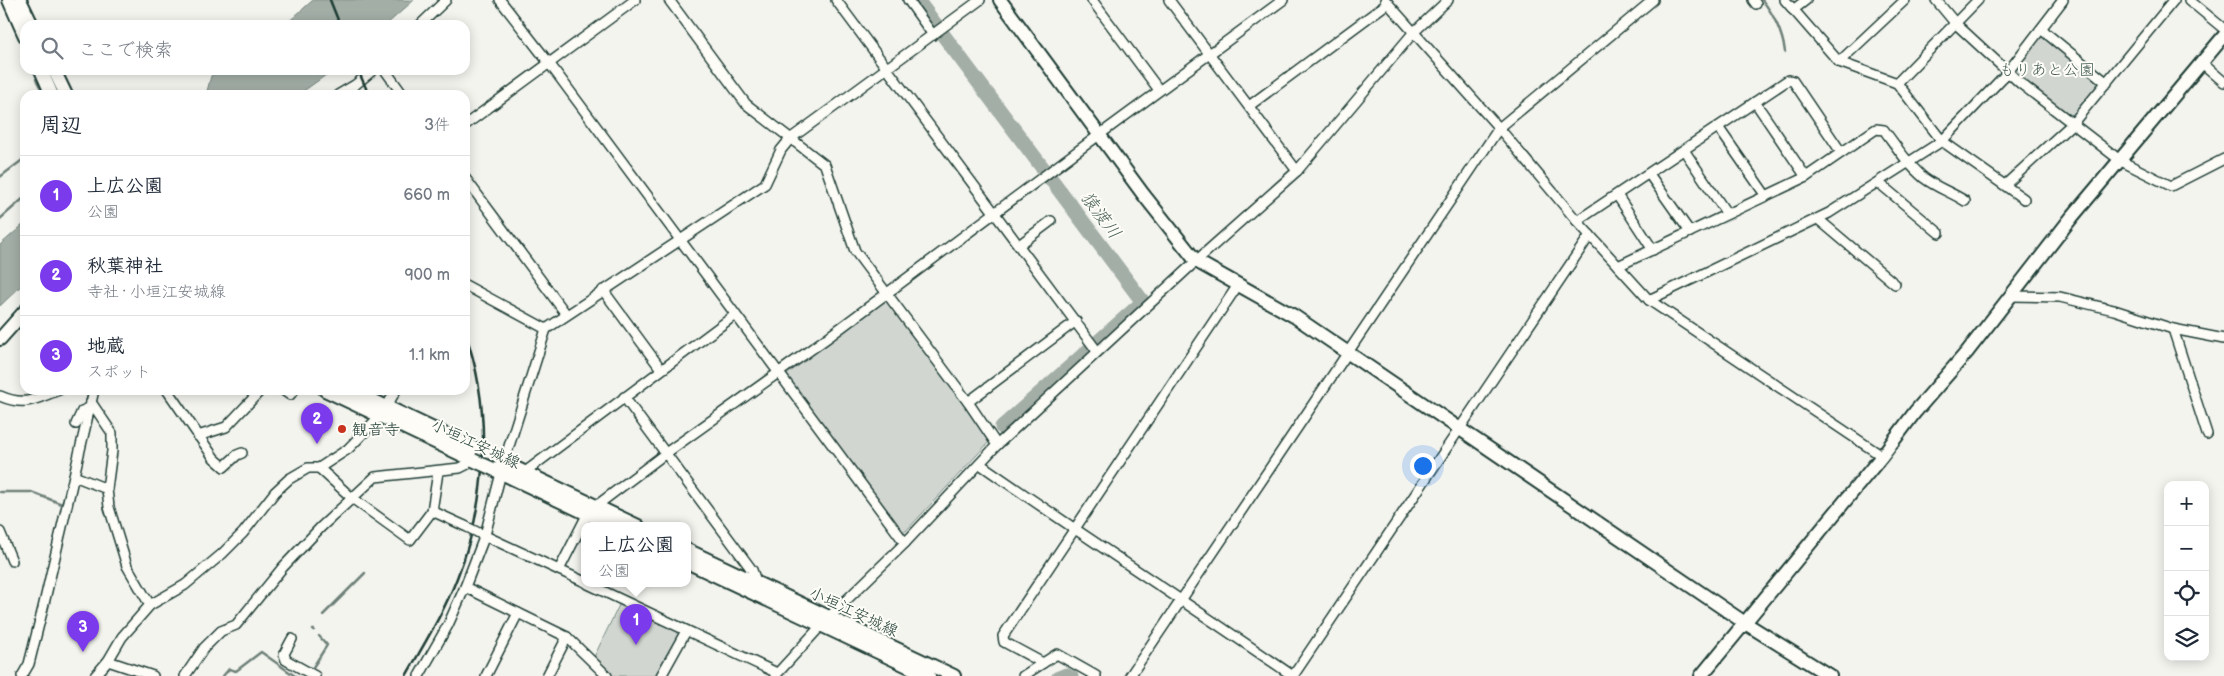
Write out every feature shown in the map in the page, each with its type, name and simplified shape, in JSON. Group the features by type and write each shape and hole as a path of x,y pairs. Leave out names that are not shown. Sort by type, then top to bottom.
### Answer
{"street":[{"path":"9,0 20,25"},
{"path":"20,0 30,20"},
{"path":"425,20 446,0"},
{"path":"500,0 549,63 905,543"},
{"path":"470,122 635,0"},
{"path":"669,0 746,104 825,165 855,251 968,402 997,445"},
{"path":"836,0 1095,348"},
{"path":"908,0 934,35"},
{"path":"419,676 448,625 465,587 500,468 546,328 765,184 780,150 790,139 980,0"},
{"path":"1000,0 1098,135 1196,261 1294,316 1745,623 1830,676"},
{"path":"1092,0 1159,90"},
{"path":"1169,0 1297,171"},
{"path":"585,522 592,510 666,453 779,374 1098,135 1283,0"},
{"path":"594,587 776,675 825,621 905,543 997,445 1095,348 1297,171 1413,33 1448,0"},
{"path":"1130,676 1499,128 1653,0"},
{"path":"1785,0 1839,62 1897,83 1942,141 2024,199"},
{"path":"1793,10 1806,0"},
{"path":"1839,62 1905,0"},
{"path":"1936,0 1956,24 2007,73 2121,161 2170,186 2224,159"},
{"path":"1897,83 1978,0"},
{"path":"1648,300 1818,219 1879,183 1942,141 2007,73 2062,0"},
{"path":"2005,185 2073,123 2174,0"},
{"path":"2189,0 2224,29"},
{"path":"1249,106 1387,2 1648,300 1882,456"},
{"path":"2041,29 2107,83"},
{"path":"1702,676 1882,456 1915,412 1967,352 2072,217 2121,161 2224,36"},
{"path":"2202,63 2224,82"},
{"path":"42,75 50,90"},
{"path":"56,75 64,90"},
{"path":"347,90 367,75"},
{"path":"389,75 399,90"},
{"path":"1578,221 1788,80 1793,81 1841,152"},
{"path":"1755,102 1806,177"},
{"path":"1718,128 1766,196"},
{"path":"1618,266 1806,177 1876,129 1884,130 1923,178 1941,189 1950,191 1965,201"},
{"path":"1684,150 1727,214"},
{"path":"1648,174 1690,232"},
{"path":"1879,183 1939,233"},
{"path":"470,185 566,314"},
{"path":"1618,194 1653,250"},
{"path":"1818,219 1895,284"},
{"path":"1019,245 1051,221"},
{"path":"980,464 1074,529 1181,598 1293,676 1590,235"},
{"path":"1043,663 1004,642 1003,636 1238,285"},
{"path":"470,288 546,328"},
{"path":"603,290 661,369"},
{"path":"2010,296 2060,297 2114,310 2172,329 2224,339"},
{"path":"525,472 735,315"},
{"path":"0,339 20,317"},
{"path":"968,402 1076,321"},
{"path":"2172,329 2207,434"},
{"path":"0,396 8,399 35,401 48,395"},
{"path":"22,676 29,664 93,395"},
{"path":"170,395 214,458 224,467 242,453"},
{"path":"198,436 226,426 257,395"},
{"name":"小垣江安城線","path":"339,395 384,411 500,468 592,510 626,522"},
{"name":"小垣江安城線","path":"359,395 384,411 472,459 500,468 525,472 592,510 608,522"},
{"path":"95,676 108,661 122,636 150,605 185,585 222,554 243,533 275,492 289,479 308,468 319,468 348,449 384,411 393,395"},
{"path":"624,398 752,570 758,584"},
{"path":"76,424 82,411 90,405"},
{"path":"90,405 112,433 112,451 107,489 109,507 127,566 150,605"},
{"path":"185,676 204,648 221,631 236,625 271,581 375,477 411,472 438,472 460,468 468,464 472,459"},
{"path":"319,468 352,498 410,540 432,511 438,472"},
{"path":"74,476 107,489"},
{"path":"432,511 581,580"},
{"path":"559,570 581,530"},
{"path":"0,532 12,561"},
{"name":"小垣江安城線","path":"691,552 758,584 929,676"},
{"name":"小垣江安城線","path":"691,564 954,676"},
{"path":"465,587 567,637 607,676"},
{"path":"486,676 518,613"},
{"path":"660,676 686,631"},
{"path":"547,676 567,637"},
{"path":"292,639 284,654 286,660 315,676"},
{"path":"1023,676 1056,654 1096,676"},
{"path":"108,661 153,676"}],"green space":[{"name":"もりあと公園","path":"2042,35 2101,83 2073,118 2013,72"},
{"path":"884,300 888,301 989,438 989,442 906,531 902,531 786,375"},
{"path":"620,603 678,630 679,634 656,676 613,676 594,657"}],"shaded area":[{"path":"313,0 414,0 392,20 291,20"},
{"path":"326,75 305,90 207,90 211,76"},
{"path":"20,227 20,287 0,306 0,245"}],"waterway":[{"name":"猿渡川","path":"917,0 1143,302 1002,427"},
{"path":"1762,0 1777,25 1785,52"},
{"path":"36,79 42,90"},
{"path":"0,177 20,162"},
{"path":"0,219 20,201"},
{"path":"0,492 31,492 62,504"},
{"path":"323,615 365,573"},
{"path":"310,672 327,645 319,636"},
{"path":"223,676 229,669 236,671 261,652 295,676"},
{"path":"1056,676 1066,672 1074,676"}],"railway":[{"path":"330,0 338,20"},
{"path":"360,75 367,90"},
{"path":"406,676 452,591 467,549 475,519 483,456 483,425 480,393 470,350"}],"place":[{"name":"観音寺","path":"342,429"},
{"name":"秋葉神社","path":"317,444"},
{"name":"上広公園","path":"636,645"},
{"name":"地蔵","path":"83,652"}]}
